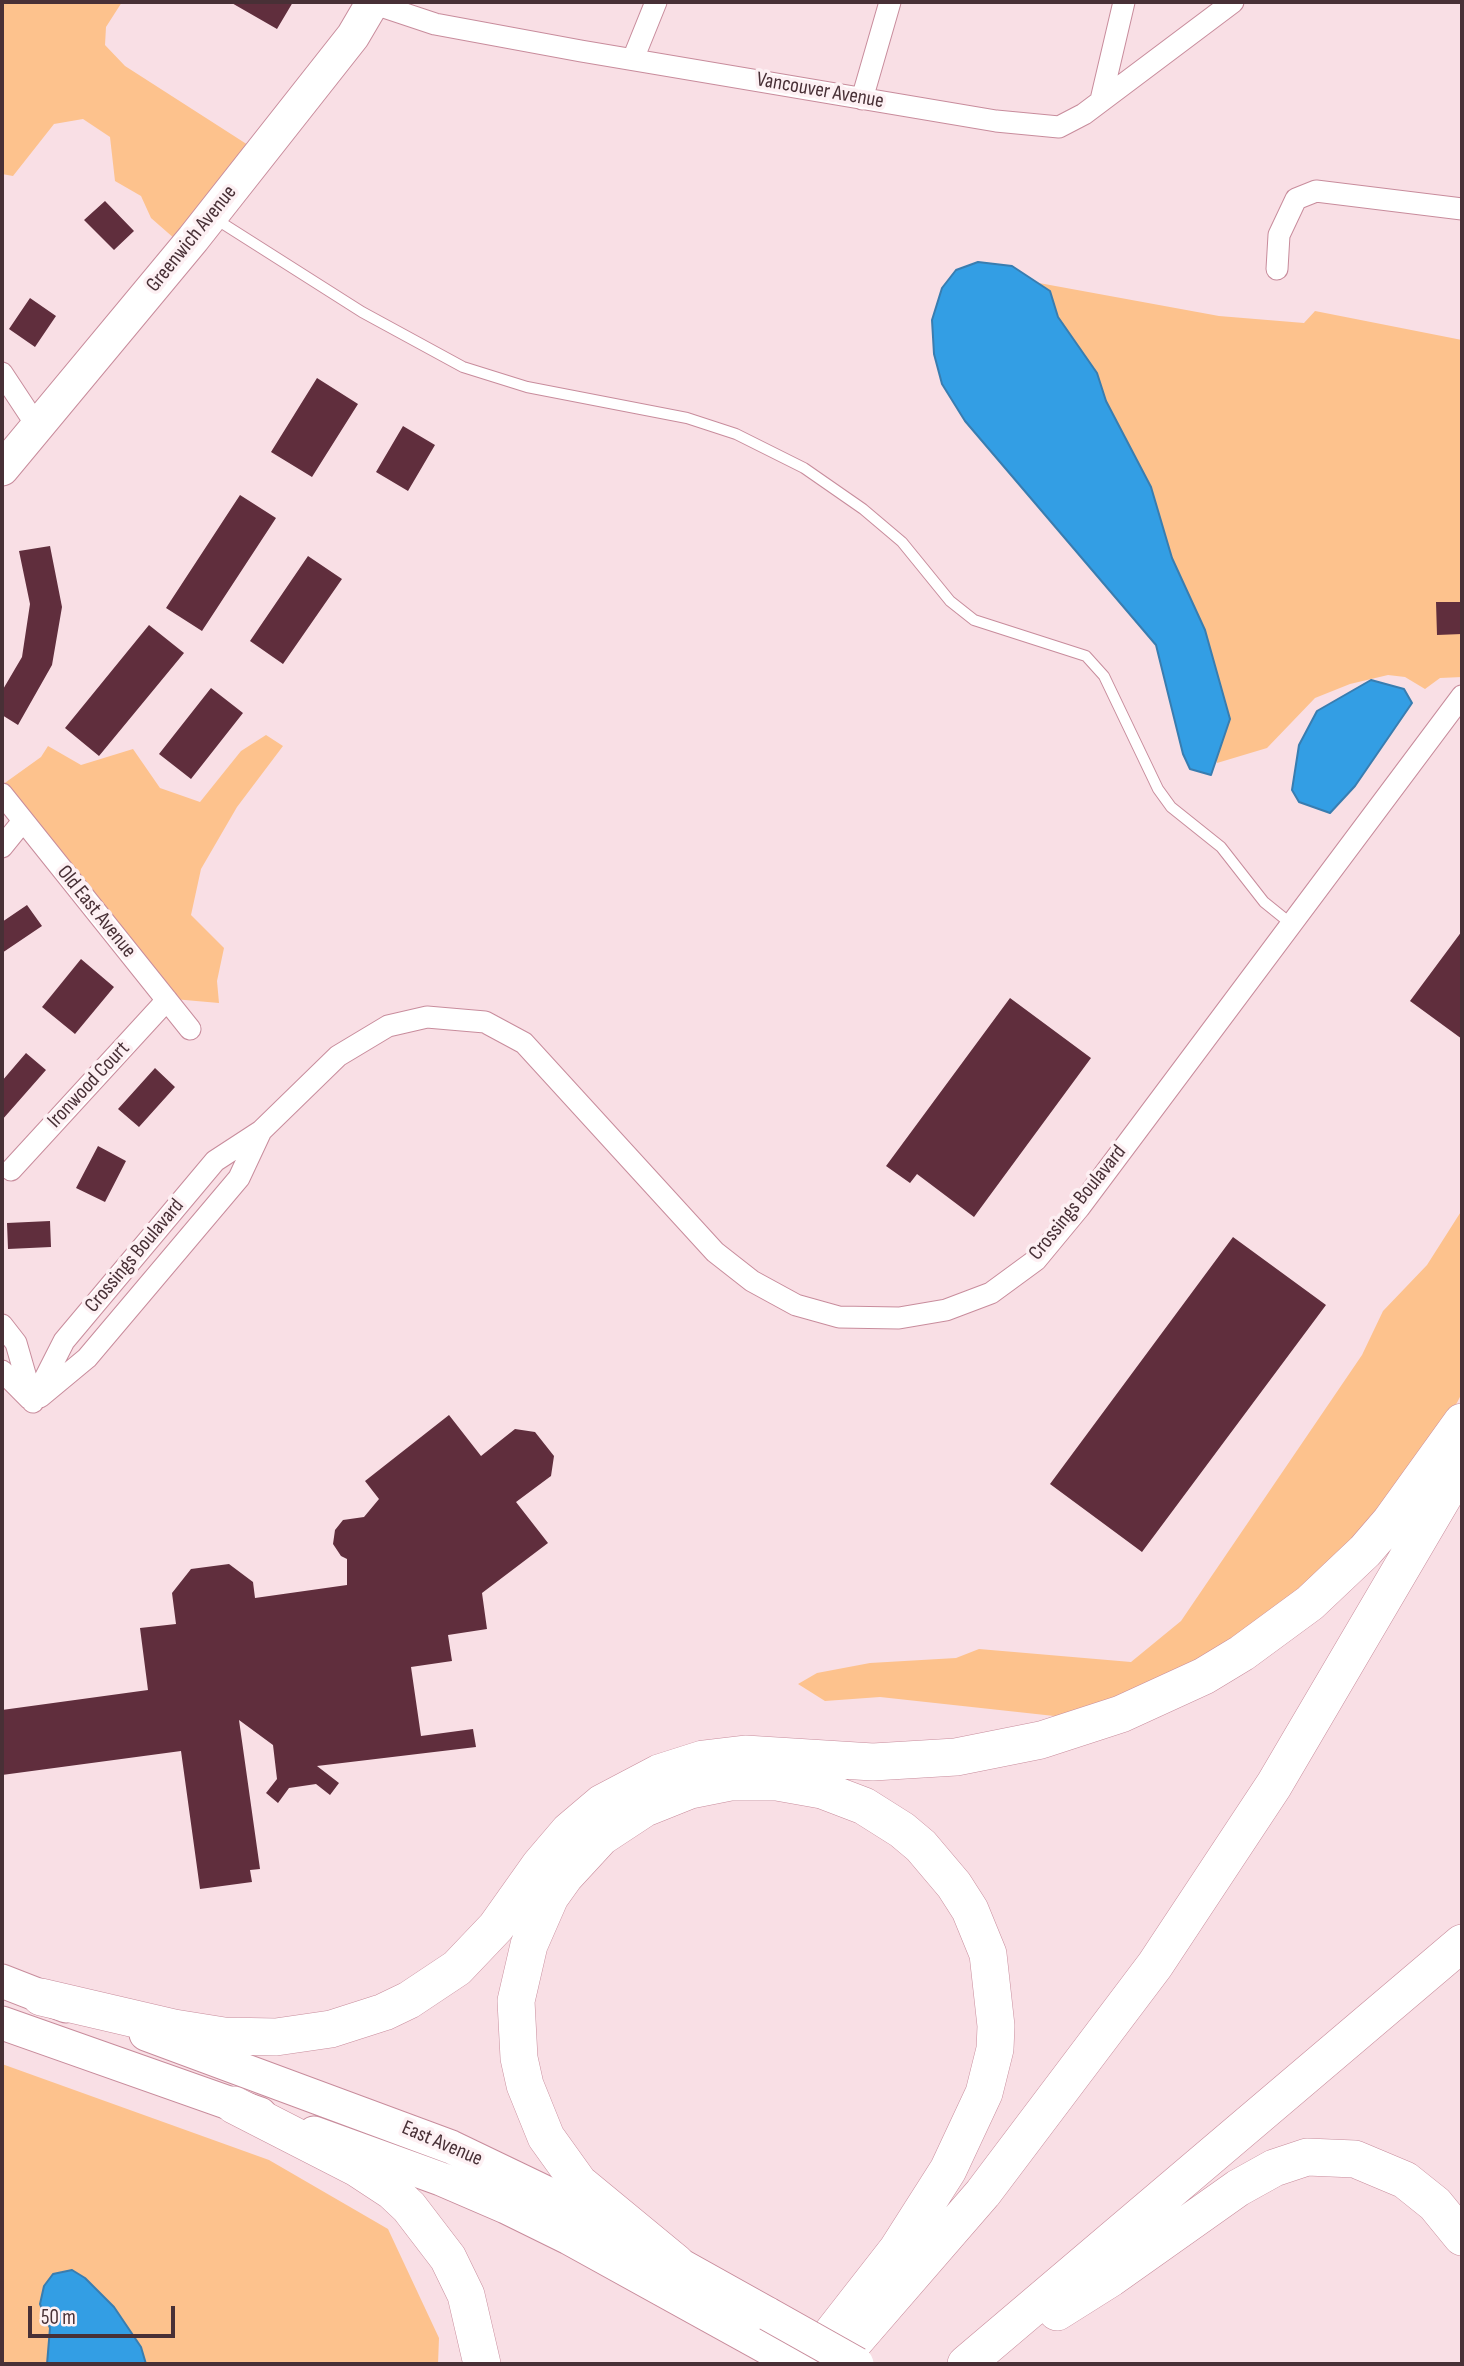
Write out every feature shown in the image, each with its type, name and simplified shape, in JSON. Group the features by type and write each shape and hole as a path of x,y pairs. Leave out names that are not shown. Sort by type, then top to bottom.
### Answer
{"highway":[{"path":"41,1997 174,2028 224,2036 276,2037 331,2029 392,2008 432,1986 457,1968 496,1927 540,1865 569,1831 602,1803 659,1773 703,1759 735,1755 765,1754 873,1762 956,1757 1041,1740 1122,1714 1214,1670 1278,1629 1310,1603 1365,1551 1390,1522 1462,1422"},
{"path":"834,2364 983,2193 1148,1974 1274,1785 1462,1465"},
{"path":"676,2263 579,2183 545,2137 528,2094 519,2058 516,2001 528,1945 550,1897 565,1876 601,1838 645,1808 690,1790 730,1782 777,1782 822,1790 864,1806 902,1830 921,1846 954,1885 970,1909 988,1954 996,2026 995,2049 984,2093 948,2170 902,2242 808,2364"},
{"path":"967,2364 1462,1943"},
{"path":"234,2105 357,2168 392,2191 408,2207 448,2258 466,2295 482,2364"},
{"path":"973,2364 1111,2278 1238,2188 1274,2168 1307,2157 1354,2159 1405,2179 1435,2204 1462,2237"}],"main road":[{"name":"Greenwich Avenue","path":"2,469 211,216 353,36 372,3"},
{"name":"East Avenue","path":"2,1982 385,2120 451,2147 578,2208 858,2364"},
{"name":"East Avenue","path":"2,2023 376,2154 506,2207 569,2238 785,2358"}],"street":[{"path":"633,59 656,2"},
{"path":"862,99 890,2"},
{"path":"1101,100 1124,2"},
{"name":"Vancouver Avenue","path":"372,3 435,24 862,99 996,121 1059,127 1084,114 1233,2"},
{"path":"1277,269 1279,235 1296,200 1316,191 1462,209"},
{"path":"2,373 37,426"},
{"name":"Crossings Boulavard","path":"33,1402 64,1341 215,1161 261,1130 338,1056 388,1026 427,1017 485,1022 524,1043 715,1252 751,1281 796,1305 839,1317 899,1318 946,1310 991,1293 1036,1259 1079,1208 1462,696"},
{"name":"Old East Avenue","path":"2,794 190,1029"},
{"path":"2,847 23,821"},
{"name":"Ironwood Court","path":"11,1170 167,1000"},
{"name":"Crossings Boulavard","path":"33,1402 88,1358 177,1252 239,1178 261,1130"},
{"path":"2,1325 16,1343 33,1402"},
{"path":"2,1371 33,1402"}],"lane":[{"path":"211,216 362,312 463,368 527,387 687,418 736,434 804,468 863,509 902,542 950,601 974,620 1086,656 1104,676 1158,789 1171,807 1221,847 1264,902 1290,923"}],"shaded area":[{"path":"2,2 122,2 106,27 105,45 125,66 259,152 183,246 151,218 141,196 115,181 110,137 83,119 54,124 13,176 2,174"},
{"path":"1039,283 1219,316 1304,323 1315,311 1462,340 1462,677 1440,678 1425,689 1405,677 1388,675 1350,684 1315,698 1267,748 1217,763 1172,558 1151,487 1105,401 1097,373 1058,317 1050,291"},
{"path":"266,735 283,746 237,807 201,869 191,915 224,948 217,981 219,1003 162,998 2,785 41,757 48,746 81,765 133,749 160,788 200,802 241,751"},
{"path":"1462,1210 1462,1393 1428,1459 1300,1604 1091,1720 880,1697 825,1701 798,1684 817,1673 870,1663 956,1658 979,1649 1131,1662 1181,1621 1362,1355 1383,1311 1427,1265"},
{"path":"2,2064 269,2160 388,2229 439,2338 438,2364 146,2364 141,2347 40,2304 50,2328 47,2364 2,2364"}],"water":[{"path":"978,262 1012,266 1050,291 1058,317 1097,373 1106,401 1151,487 1172,558 1205,630 1230,719 1211,775 1190,769 1183,754 1156,645 965,421 942,384 934,354 932,320 942,288 956,270"},
{"path":"1371,680 1404,689 1412,703 1355,786 1330,813 1299,802 1292,790 1299,745 1317,711"},
{"path":"72,2270 85,2278 114,2307 141,2347 146,2364 47,2364 50,2328 40,2304 44,2286 53,2274"}],"building":[{"path":"230,2 293,2 277,29"},
{"path":"105,201 134,231 114,250 84,220"},
{"path":"30,298 56,316 35,347 9,329"},
{"path":"317,378 358,404 312,477 271,452"},
{"path":"403,426 435,445 408,491 376,472"},
{"path":"240,495 276,518 202,631 166,608"},
{"path":"50,546 62,607 52,665 18,725 2,715 2,691 22,657 30,604 19,551"},
{"path":"308,556 342,579 283,664 250,641"},
{"path":"1436,602 1462,602 1462,634 1437,635"},
{"path":"149,625 184,653 99,756 65,728"},
{"path":"211,688 243,713 191,779 159,754"},
{"path":"27,905 42,926 2,953 2,922"},
{"path":"1462,931 1462,1039 1410,1001"},
{"path":"81,959 114,987 75,1034 42,1007"},
{"path":"1010,998 1091,1058 974,1217 917,1174 910,1183 886,1166"},
{"path":"26,1053 46,1070 2,1120 2,1081"},
{"path":"155,1068 175,1087 139,1127 118,1109"},
{"path":"98,1146 126,1161 105,1202 76,1188"},
{"path":"50,1221 51,1247 8,1249 7,1223"},
{"path":"1233,1237 1326,1305 1142,1552 1050,1484"},
{"path":"449,1415 481,1456 515,1429 535,1432 554,1456 551,1476 516,1502 548,1543 482,1593 487,1629 448,1635 452,1661 411,1667 421,1736 473,1729 476,1747 317,1766 339,1783 330,1795 316,1784 289,1788 278,1803 266,1793 277,1779 273,1745 239,1720 260,1869 250,1870 252,1882 200,1889 181,1751 2,1775 2,1710 148,1690 140,1628 176,1624 172,1593 191,1569 229,1564 253,1582 255,1598 347,1585 347,1559 341,1556 333,1544 335,1530 343,1520 364,1517 379,1499 365,1481"}]}
